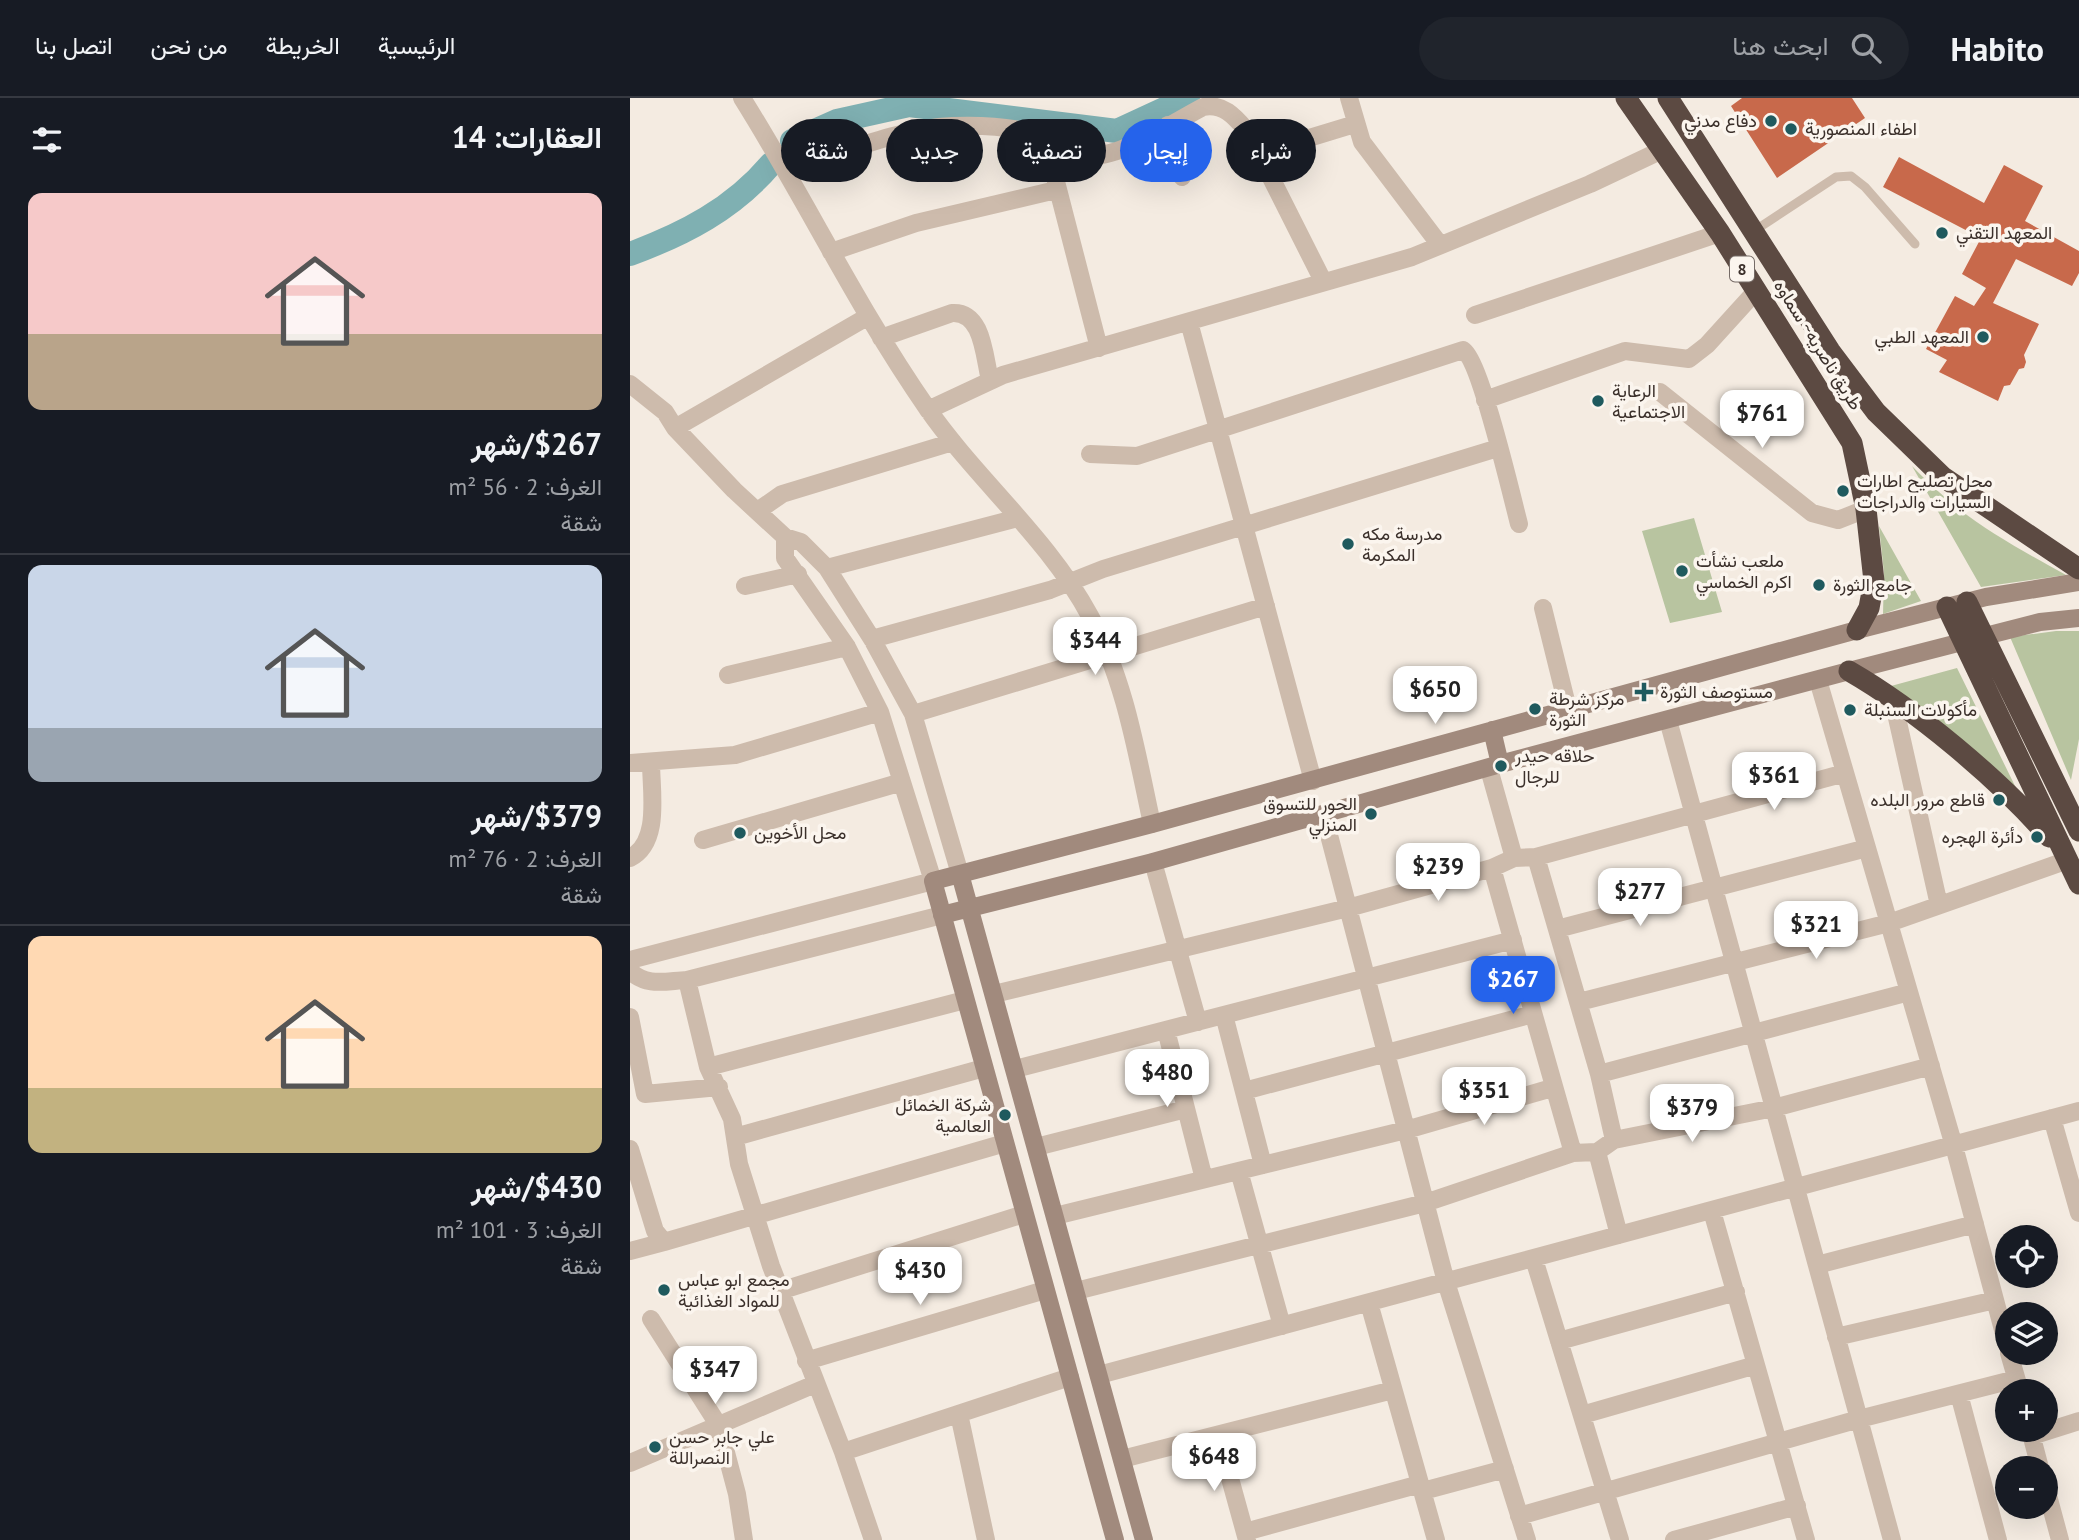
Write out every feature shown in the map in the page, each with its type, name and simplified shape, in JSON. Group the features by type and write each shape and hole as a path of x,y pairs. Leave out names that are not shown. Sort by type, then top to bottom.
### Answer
{"highway":[{"name":"طريق ناصريه~ سماوه","path":"1626,98 1720,233 1853,443 1867,509"},
{"name":"طريق ناصريه~ سماوه","path":"1668,98 1830,351 1876,412 1943,477 2079,569"},
{"path":"1675,169 1704,151"},
{"path":"1857,630 1869,608 1874,581 1867,509"},
{"path":"1957,604 1986,636 2079,831"},
{"path":"1957,604 1965,642 2079,884"},
{"path":"1849,671 1893,700 2003,788 2068,860"}],"street":[{"path":"742,98 781,160"},
{"path":"1349,98 1354,124 1362,142 1440,245"},
{"path":"1180,119 1203,107 1214,105 1237,119"},
{"path":"1316,136 1354,124"},
{"path":"872,144 915,131 948,126 997,127"},
{"path":"928,410 990,380 1412,257 1590,184 1662,150"},
{"path":"793,182 867,317 928,410 1070,584 1091,617 1132,730 1152,824"},
{"path":"1054,182 1098,348"},
{"path":"1274,182 1324,281"},
{"path":"831,252 916,223 1056,190"},
{"path":"1475,315 1720,233"},
{"path":"1485,400 1625,351 1689,359 1707,345 1756,291"},
{"path":"881,338 952,313 970,315 976,325 990,380"},
{"path":"676,428 867,317"},
{"path":"1189,322 1313,780"},
{"path":"1090,454 1137,456 1463,350 1470,356 1485,400 1519,524"},
{"path":"630,384 665,412 676,428 734,490 759,510 785,537 801,542 827,568 872,639 913,714 970,908 1144,1540"},
{"path":"1660,392 1812,513 1838,520 1867,509"},
{"path":"759,510 782,494 953,442"},
{"path":"872,639 1070,584 1104,569 1498,448"},
{"path":"827,568 1018,518"},
{"path":"785,537 786,558 846,647 880,712 933,881 1115,1540"},
{"path":"745,586 798,574"},
{"path":"630,960 1152,824 1857,630 1957,604 2079,582"},
{"path":"913,714 1266,606"},
{"path":"1543,608 1568,709"},
{"path":"630,971 640,980 650,983 687,980 1153,862 1494,766 1849,671 2049,620 2079,618"},
{"path":"728,675 846,647"},
{"path":"1818,680 1954,1146 1995,1300 1836,1337"},
{"path":"1893,700 1939,905"},
{"path":"630,763 735,755 880,712"},
{"path":"1668,720 1892,1540"},
{"path":"1492,730 1494,766 1514,858"},
{"path":"630,858 646,845 651,826 651,762"},
{"path":"994,994 1348,908 1492,868 1514,858 1536,858 1845,773"},
{"path":"703,840 902,782"},
{"path":"1324,816 1446,1282 1527,1540"},
{"path":"1557,929 1867,848"},
{"path":"1536,858 1600,1074 1614,1140"},
{"path":"1579,1002 1889,923 2068,860"},
{"path":"1153,862 1198,1022"},
{"path":"1492,868 1552,1088 1573,1153"},
{"path":"1014,1069 1513,940"},
{"path":"687,980 708,1067 719,1087 736,1137 739,1164 780,1291 843,1452 873,1540"},
{"path":"1600,1074 1909,992"},
{"path":"708,1067 965,1000"},
{"path":"1244,1091 1533,1014"},
{"path":"1224,1015 1263,1165"},
{"path":"630,1017 637,1097 719,1087"},
{"path":"1166,1030 1204,1179"},
{"path":"1076,1292 1425,1203 1573,1153 1597,1152 1614,1140 1774,1108 1931,1066"},
{"path":"736,1137 984,1068"},
{"path":"1055,1216 1406,1130 1552,1088"},
{"path":"1036,1147 1186,1109"},
{"path":"1099,1375 2079,1111"},
{"path":"2052,1118 2079,1213"},
{"path":"630,1251 756,1217 1005,1143"},
{"path":"630,1149 655,1231 664,1242"},
{"path":"1597,1152 1619,1235"},
{"path":"1239,1171 1282,1326"},
{"path":"1712,1211 1807,1540"},
{"path":"780,1291 1024,1214"},
{"path":"1817,1265 1975,1224"},
{"path":"1534,1259 1620,1540"},
{"path":"806,1361 1045,1290"},
{"path":"1559,1341 1735,1292"},
{"path":"1369,1303 1436,1540"},
{"path":"651,1320 719,1426 737,1494 744,1540"},
{"path":"1582,1415 1756,1365"},
{"path":"843,1452 1070,1377"},
{"path":"630,1463 816,1384"},
{"path":"1520,1516 1859,1419 1958,1394 1995,1388"},
{"path":"1122,1460 1393,1390"},
{"path":"1958,1394 1998,1540"},
{"path":"959,1414 986,1540"},
{"path":"2058,1426 2079,1421"},
{"path":"1217,1435 1246,1536 1421,1487 1505,1469"},
{"path":"1674,1540 1797,1506"},
{"path":"2054,1519 2060,1540"}],"lane":[{"path":"1753,232 1836,177 1851,176 1865,187 1915,244"}],"green space":[{"path":"1912,466 1967,515 2066,575 1981,587"},
{"name":"ملعب نشأت اكرم الخماسي","path":"1694,518 1722,612 1670,623 1642,531"},
{"path":"1879,526 1921,601 1883,614 1884,573"},
{"path":"2079,631 2079,739 2071,780 2010,637"},
{"path":"1957,668 2017,790 1891,686"}],"building":[{"path":"1742,98 1852,98 1865,118 1777,178 1731,106"},
{"path":"1899,157 1984,203 2004,165 2043,186 2025,221 2079,251 2079,273 2072,286 2016,259 1993,303 2039,324 2024,355 2024,368 2019,369 2010,385 2004,386 1998,401 1939,372 1947,360 1926,349 1955,296 1974,306 1986,288 1962,274 1981,238 1883,187"}],"waterway":[{"path":"846,119 909,105 1117,131 1188,98"},
{"path":"630,254 688,229 724,207 771,164"}],"place":[{"name":"دفاع مدني","path":"1771,121"},
{"name":"اطفاء المنصورية","path":"1791,129"},
{"name":"المعهد التقني","path":"1942,233"},
{"name":"المعهد الطبي","path":"1983,337"},
{"name":"الرعاية الاجتماعية","path":"1598,401"},
{"name":"محل تصليح اطارات السيارات والدراجات","path":"1843,491"},
{"name":"مدرسة مكه المكرمة","path":"1348,544"},
{"name":"ملعب نشأت اكرم الخماسي","path":"1682,571"},
{"name":"جامع الثورة","path":"1819,585"},
{"name":"مستوصف الثورة","path":"1644,692"},
{"name":"مركز شرطة الثورة","path":"1535,709"},
{"name":"مأكولات السنبلة","path":"1850,710"},
{"name":"حلاقه حيدر للرجال","path":"1501,766"},
{"name":"قاطع مرور البلده","path":"1999,800"},
{"name":"الحور للتسوق المنزلي","path":"1371,814"},
{"name":"محل الأخوين","path":"740,833"},
{"name":"دأئرة الهجره","path":"2037,837"},
{"name":"شركة الخمائل العالمية","path":"1005,1115"},
{"name":"مجمع ابو عباس للمواد الغذائية","path":"664,1290"},
{"name":"علي جابر حسن النصراللة","path":"655,1447"}]}
